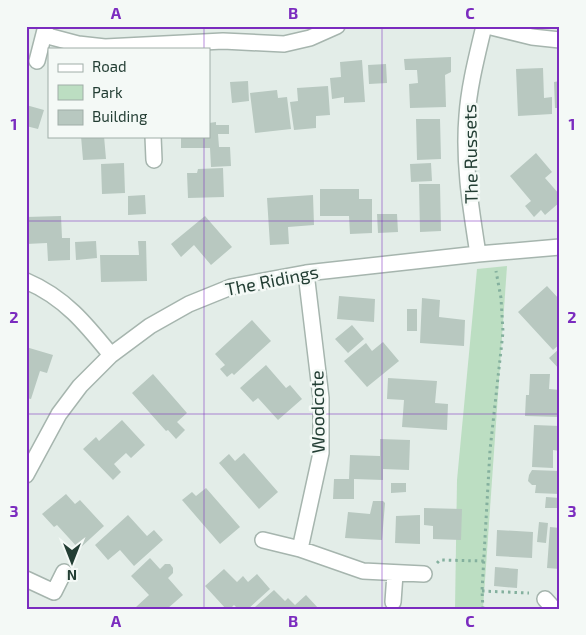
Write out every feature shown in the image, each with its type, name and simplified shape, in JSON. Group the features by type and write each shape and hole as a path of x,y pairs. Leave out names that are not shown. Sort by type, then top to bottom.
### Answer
{"street":[{"path":"37,61 45,30 78,44 150,47 223,41 284,44 310,38 337,26"},
{"name":"The Russets","path":"478,254 469,194 467,118 470,87 486,26 532,37 560,40"},
{"path":"153,138 154,160"},
{"name":"The Ridings","path":"26,475 59,414 80,386 111,355 150,326 189,304 231,287 306,273 560,247"},
{"name":"Woodcote","path":"300,550 321,453 321,398 306,273"},
{"path":"26,282 57,299 77,314 111,355"},
{"path":"262,540 300,550 363,571 424,574"},
{"path":"26,579 54,592 64,572"},
{"path":"393,602 395,574"}],"path":[{"path":"478,254 496,268 502,298 503,332 490,450 482,591 483,609"},
{"path":"424,574 440,560 485,561"},
{"path":"482,591 534,593 549,604"}],"green space":[{"path":"507,266 483,609 455,609 457,480 477,269"}],"building":[{"path":"451,57 451,72 445,75 446,107 410,108 409,84 418,83 417,70 405,70 404,59"},
{"path":"362,60 365,102 344,103 344,97 332,99 330,78 341,77 340,62"},
{"path":"386,64 387,83 369,84 368,65"},
{"path":"543,68 544,98 552,97 552,114 518,116 516,69"},
{"path":"248,81 249,101 232,103 230,82"},
{"path":"560,81 560,108 555,108 554,82"},
{"path":"328,86 330,115 316,116 316,128 294,130 290,102 298,101 297,88"},
{"path":"277,90 278,98 287,97 291,129 255,133 250,93"},
{"path":"26,105 44,110 38,129 26,126"},
{"path":"416,119 440,119 441,159 417,160"},
{"path":"216,122 216,125 229,125 229,134 218,134 219,147 230,147 231,166 211,167 210,148 181,148 181,138 210,138 210,123"},
{"path":"81,138 104,138 106,159 83,160"},
{"path":"536,153 552,172 545,178 560,195 560,202 545,215 541,210 534,217 525,206 531,201 510,176"},
{"path":"124,163 125,193 102,194 101,164"},
{"path":"431,163 432,181 411,182 410,164"},
{"path":"223,168 224,197 188,198 187,173 197,173 198,169"},
{"path":"419,184 440,184 441,231 420,232"},
{"path":"320,189 359,189 359,199 372,199 372,233 350,234 349,216 320,216"},
{"path":"145,195 146,214 128,215 128,196"},
{"path":"313,195 314,225 288,227 289,244 270,245 267,198"},
{"path":"377,214 397,214 398,232 378,233"},
{"path":"61,216 62,238 70,238 70,260 48,261 47,243 26,244 26,217"},
{"path":"205,216 232,247 211,265 194,245 181,257 171,244"},
{"path":"96,241 97,258 76,260 75,242"},
{"path":"138,241 146,241 147,281 101,282 100,255 139,255"},
{"path":"547,286 560,300 560,344 553,350 518,312"},
{"path":"339,296 375,299 374,322 337,319"},
{"path":"422,298 440,300 439,317 465,320 464,346 420,343"},
{"path":"407,309 417,309 417,331 407,331"},
{"path":"252,320 271,341 234,375 232,373 227,377 220,369 225,365 215,354"},
{"path":"352,325 364,339 348,353 335,339"},
{"path":"383,342 399,361 367,387 344,361 366,343 372,351"},
{"path":"26,347 53,355 47,373 40,371 31,399 26,398"},
{"path":"560,348 560,370 549,358"},
{"path":"266,365 286,388 290,385 302,399 278,420 258,398 253,402 240,388"},
{"path":"153,374 187,413 177,422 185,430 176,439 168,430 166,431 132,393"},
{"path":"530,374 550,374 549,389 560,390 560,417 525,416"},
{"path":"388,378 437,381 435,403 448,404 447,430 402,427 404,400 387,399"},
{"path":"122,420 145,445 131,458 126,453 114,464 121,472 113,480 83,449 96,437 99,441"},
{"path":"534,425 560,426 560,451 553,450 553,468 532,467"},
{"path":"380,439 410,440 409,470 383,469 383,480 354,479 354,499 333,499 334,479 349,479 350,455 380,456"},
{"path":"244,453 278,492 259,509 219,463 229,454 235,461"},
{"path":"532,470 560,471 560,494 535,493 536,485 532,485 528,481"},
{"path":"391,483 406,483 406,492 391,493"},
{"path":"206,488 240,527 220,544 182,500 192,492 196,496"},
{"path":"66,494 75,504 80,500 104,526 79,549 57,525 54,527 42,514"},
{"path":"546,497 560,498 560,508 545,508"},
{"path":"373,501 383,501 385,503 382,540 345,538 348,512 370,514"},
{"path":"424,508 462,509 461,540 433,539 433,526 424,525"},
{"path":"128,515 147,536 154,530 163,540 134,566 120,550 108,560 95,545"},
{"path":"420,515 420,544 395,543 396,516"},
{"path":"539,522 548,523 546,543 537,542"},
{"path":"550,527 560,528 560,569 547,568"},
{"path":"497,530 533,532 532,558 496,556"},
{"path":"150,558 160,569 165,564 170,564 173,568 173,573 168,578 183,595 167,609 137,609 136,607 149,595 131,576"},
{"path":"495,567 518,569 517,588 494,586"},
{"path":"224,569 237,582 243,576 248,582 257,574 270,589 248,609 238,609 234,605 230,609 226,609 205,586"},
{"path":"274,590 285,601 288,598 295,605 306,595 319,609 256,609 255,607"}]}
